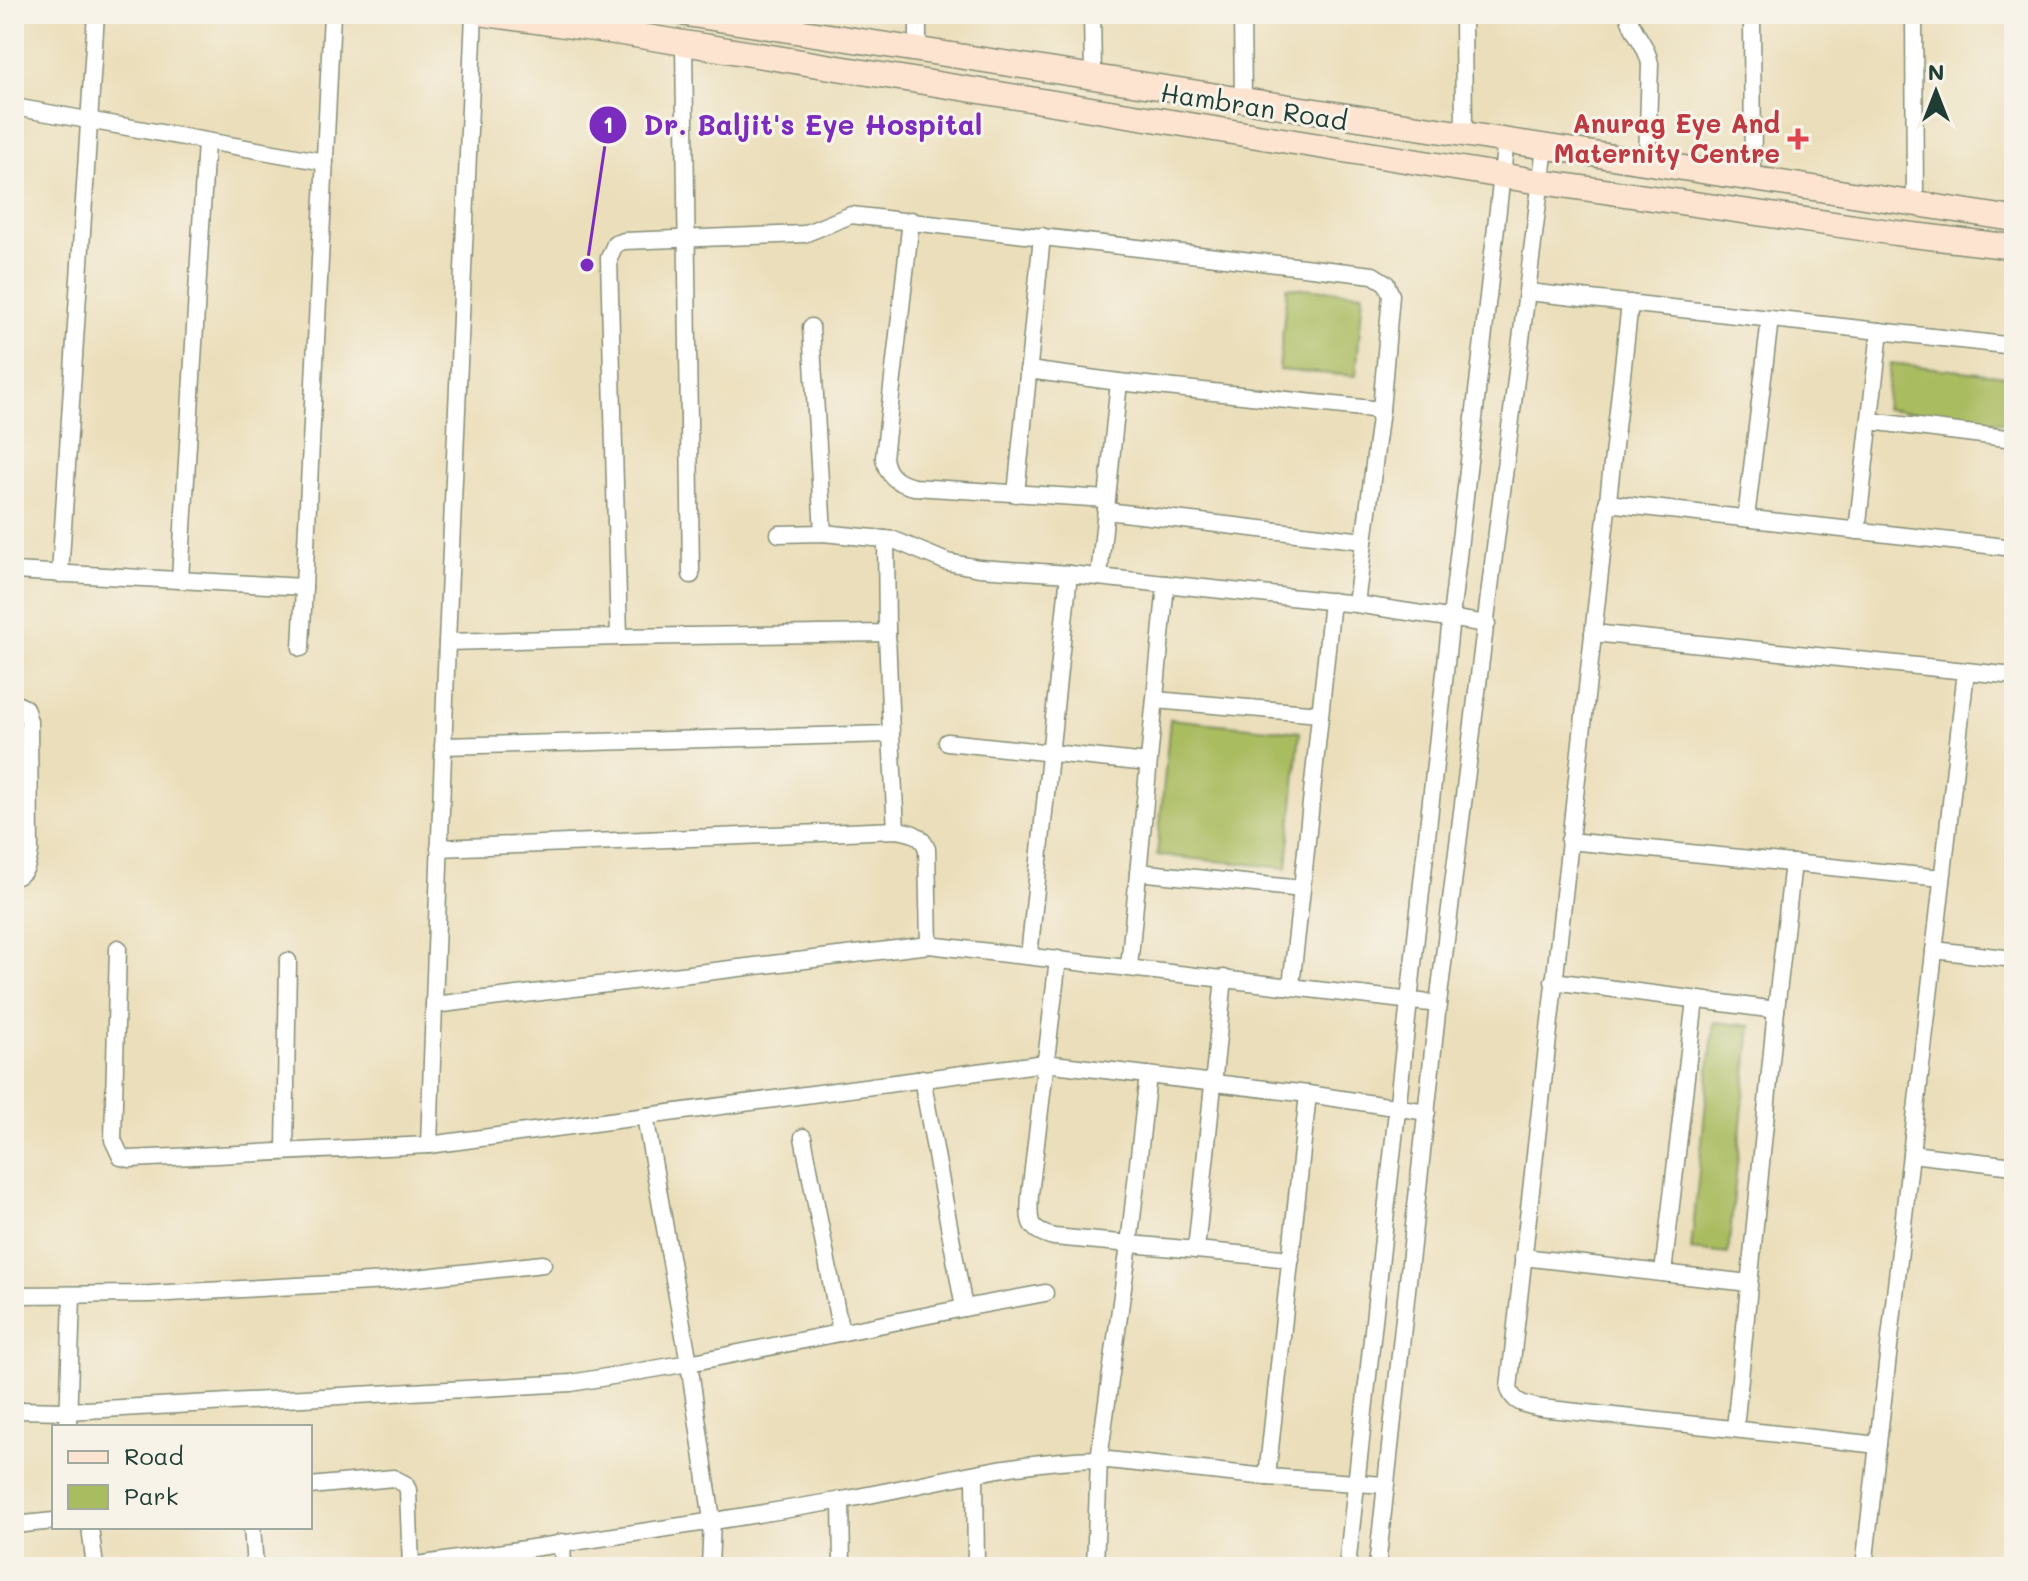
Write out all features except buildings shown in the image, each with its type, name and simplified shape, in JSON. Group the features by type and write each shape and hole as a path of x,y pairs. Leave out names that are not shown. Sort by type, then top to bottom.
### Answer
{"main road":[{"name":"Hambran Road","path":"486,14 623,23 684,44 1541,182 2014,247"},
{"name":"Hambran Road","path":"686,14 2014,219"}],"street":[{"path":"60,574 96,14"},
{"path":"301,648 332,14"},
{"path":"429,1145 474,14"},
{"path":"918,14 918,50"},
{"path":"1092,14 1093,75"},
{"path":"1242,14 1243,99"},
{"path":"1463,14 1464,134"},
{"path":"1628,14 1631,27 1648,52 1650,64 1647,162"},
{"path":"1752,14 1753,179"},
{"path":"1914,14 1915,204"},
{"path":"684,44 691,575"},
{"path":"14,107 325,162"},
{"path":"1347,1567 1506,140"},
{"path":"180,579 206,142"},
{"path":"1377,1567 1438,1004 1545,147"},
{"path":"619,637 611,250 615,244 624,241 804,234 851,215 1379,277 1386,283 1391,295 1381,410 1356,604"},
{"path":"911,220 884,458 893,479 914,487 1016,494 1364,541"},
{"path":"1016,494 1042,236"},
{"path":"1528,292 2014,346"},
{"path":"1630,303 1509,1370 1511,1396 1526,1405 1541,1408 1878,1445"},
{"path":"1746,518 1770,319"},
{"path":"811,327 823,533"},
{"path":"1857,531 1880,331"},
{"path":"1028,370 1381,410"},
{"path":"1099,577 1119,382"},
{"path":"1870,421 2014,439"},
{"path":"1607,503 2014,548"},
{"path":"779,534 823,533 886,539 959,565 1332,601 1487,624"},
{"path":"886,539 896,830"},
{"path":"14,571 304,587"},
{"path":"1029,956 1069,574"},
{"path":"1129,967 1166,584"},
{"path":"1291,986 1332,601"},
{"path":"447,642 887,633"},
{"path":"1593,633 2014,676"},
{"path":"1864,1567 1966,671"},
{"path":"1155,700 1320,714"},
{"path":"14,703 25,708 29,721 30,851 27,867 14,877"},
{"path":"443,746 891,734"},
{"path":"947,742 1148,763"},
{"path":"439,848 896,830 917,836 927,849 929,945"},
{"path":"1569,841 1942,878"},
{"path":"1735,1429 1793,863"},
{"path":"1138,872 1302,889"},
{"path":"434,1005 929,945 1438,1004"},
{"path":"118,948 113,1140 118,1154 130,1159 429,1145 1045,1063 1308,1094 1427,1112"},
{"path":"1934,950 2014,959"},
{"path":"1058,959 1030,1194 1032,1227 1038,1233 1054,1237 1291,1259"},
{"path":"285,1151 288,961"},
{"path":"1196,1250 1224,978"},
{"path":"1553,981 1776,1010"},
{"path":"1663,1273 1695,1000"},
{"path":"1095,1567 1099,1459 1129,1245 1148,1075"},
{"path":"922,1078 964,1308"},
{"path":"1267,1477 1308,1094"},
{"path":"645,1116 689,1363 712,1520 710,1567"},
{"path":"803,1137 841,1333"},
{"path":"1911,1154 2014,1166"},
{"path":"1523,1257 1749,1283"},
{"path":"14,1295 150,1294 389,1281 543,1264"},
{"path":"14,1410 68,1419 571,1383 1045,1293"},
{"path":"68,1419 72,1295"},
{"path":"312,1486 379,1478 393,1478 405,1484 408,1490 411,1567 841,1500 1077,1459 1385,1485"},
{"path":"975,1475 976,1567"},
{"path":"841,1500 842,1567"},
{"path":"14,1525 52,1521"},
{"path":"90,1529 95,1567"},
{"path":"252,1529 255,1567"},
{"path":"562,1542 563,1567"}],"green space":[{"path":"1287,287 1363,293 1356,376 1279,370"},
{"path":"1890,363 2014,377 2014,424 1885,409"},
{"path":"1170,719 1300,732 1287,868 1157,855"},
{"path":"1714,1022 1751,1026 1728,1254 1691,1250"}],"place":[{"name":"Anurag Eye And Maternity Centre","path":"1798,139"},
{"name":"Dr. Baljit's Eye Hospital","path":"587,265"}]}
